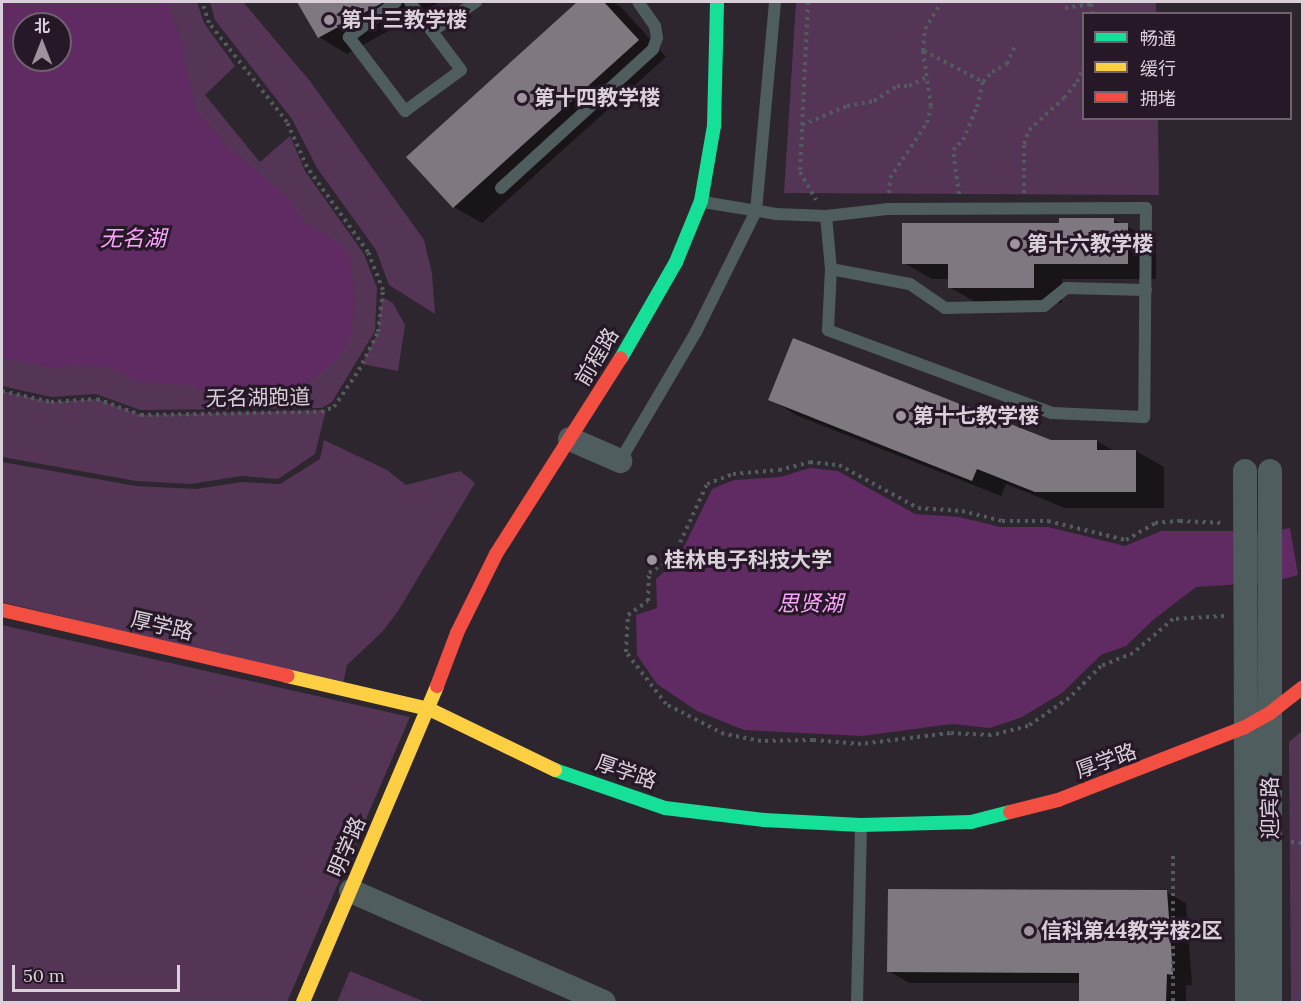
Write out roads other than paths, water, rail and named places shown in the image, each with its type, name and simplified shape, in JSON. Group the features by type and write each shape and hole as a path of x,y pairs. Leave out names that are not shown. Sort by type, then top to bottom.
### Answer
{"street":[{"name":"前程路","path":"429,709 457,633 496,554 648,312 676,262 701,201 714,126 717,2"},
{"path":"570,439 620,462"},
{"name":"迎宾路","path":"1245,471 1247,1002"},
{"name":"迎宾路","path":"1270,471 1272,614 1270,1002"},
{"name":"厚学路","path":"2,610 429,709 546,767 665,808 764,820 861,825 971,822 1058,800 1153,765 1245,727"},
{"path":"1245,727 1270,713 1302,688"},
{"name":"明学路","path":"303,1002 429,709"},
{"path":"351,891 604,1002"}],"lane":[{"path":"396,2 349,37 405,111 461,70 410,2"},
{"path":"432,31 476,2"},
{"path":"501,188 653,49 657,38 656,26 638,2"},
{"path":"620,462 696,332 756,211 775,2"},
{"path":"701,201 756,211 826,216 888,209 1146,208 1144,417 1052,413 828,330 831,269 826,216"},
{"path":"831,269 910,284 945,308 1044,306 1066,288 1146,290"},
{"path":"857,1002 861,825"}],"water":[{"name":"无名湖","path":"2,2 167,2 184,49 184,60 197,113 226,146 289,198 303,222 338,242 349,254 355,303 350,339 338,359 306,384 288,388 206,391 191,385 137,382 111,368 75,365 58,368 2,358"},
{"name":"思贤湖","path":"810,468 838,471 915,514 959,517 1000,527 1048,527 1125,546 1161,531 1273,531 1290,528 1298,575 1272,582 1196,587 1153,620 1126,646 1101,655 1062,693 1022,717 990,728 952,724 862,736 744,730 697,711 657,684 637,655 636,615 657,608 656,579 678,559 712,489 734,480 780,477"}],"place":[{"name":"第十三教学楼","path":"329,20"},
{"name":"第十四教学楼","path":"522,98"},
{"name":"第十六教学楼","path":"1015,244"},
{"name":"第十七教学楼","path":"901,416"},
{"name":"桂林电子科技大学","path":"652,560"},
{"name":"信科第44教学楼2区","path":"1029,931"}]}
